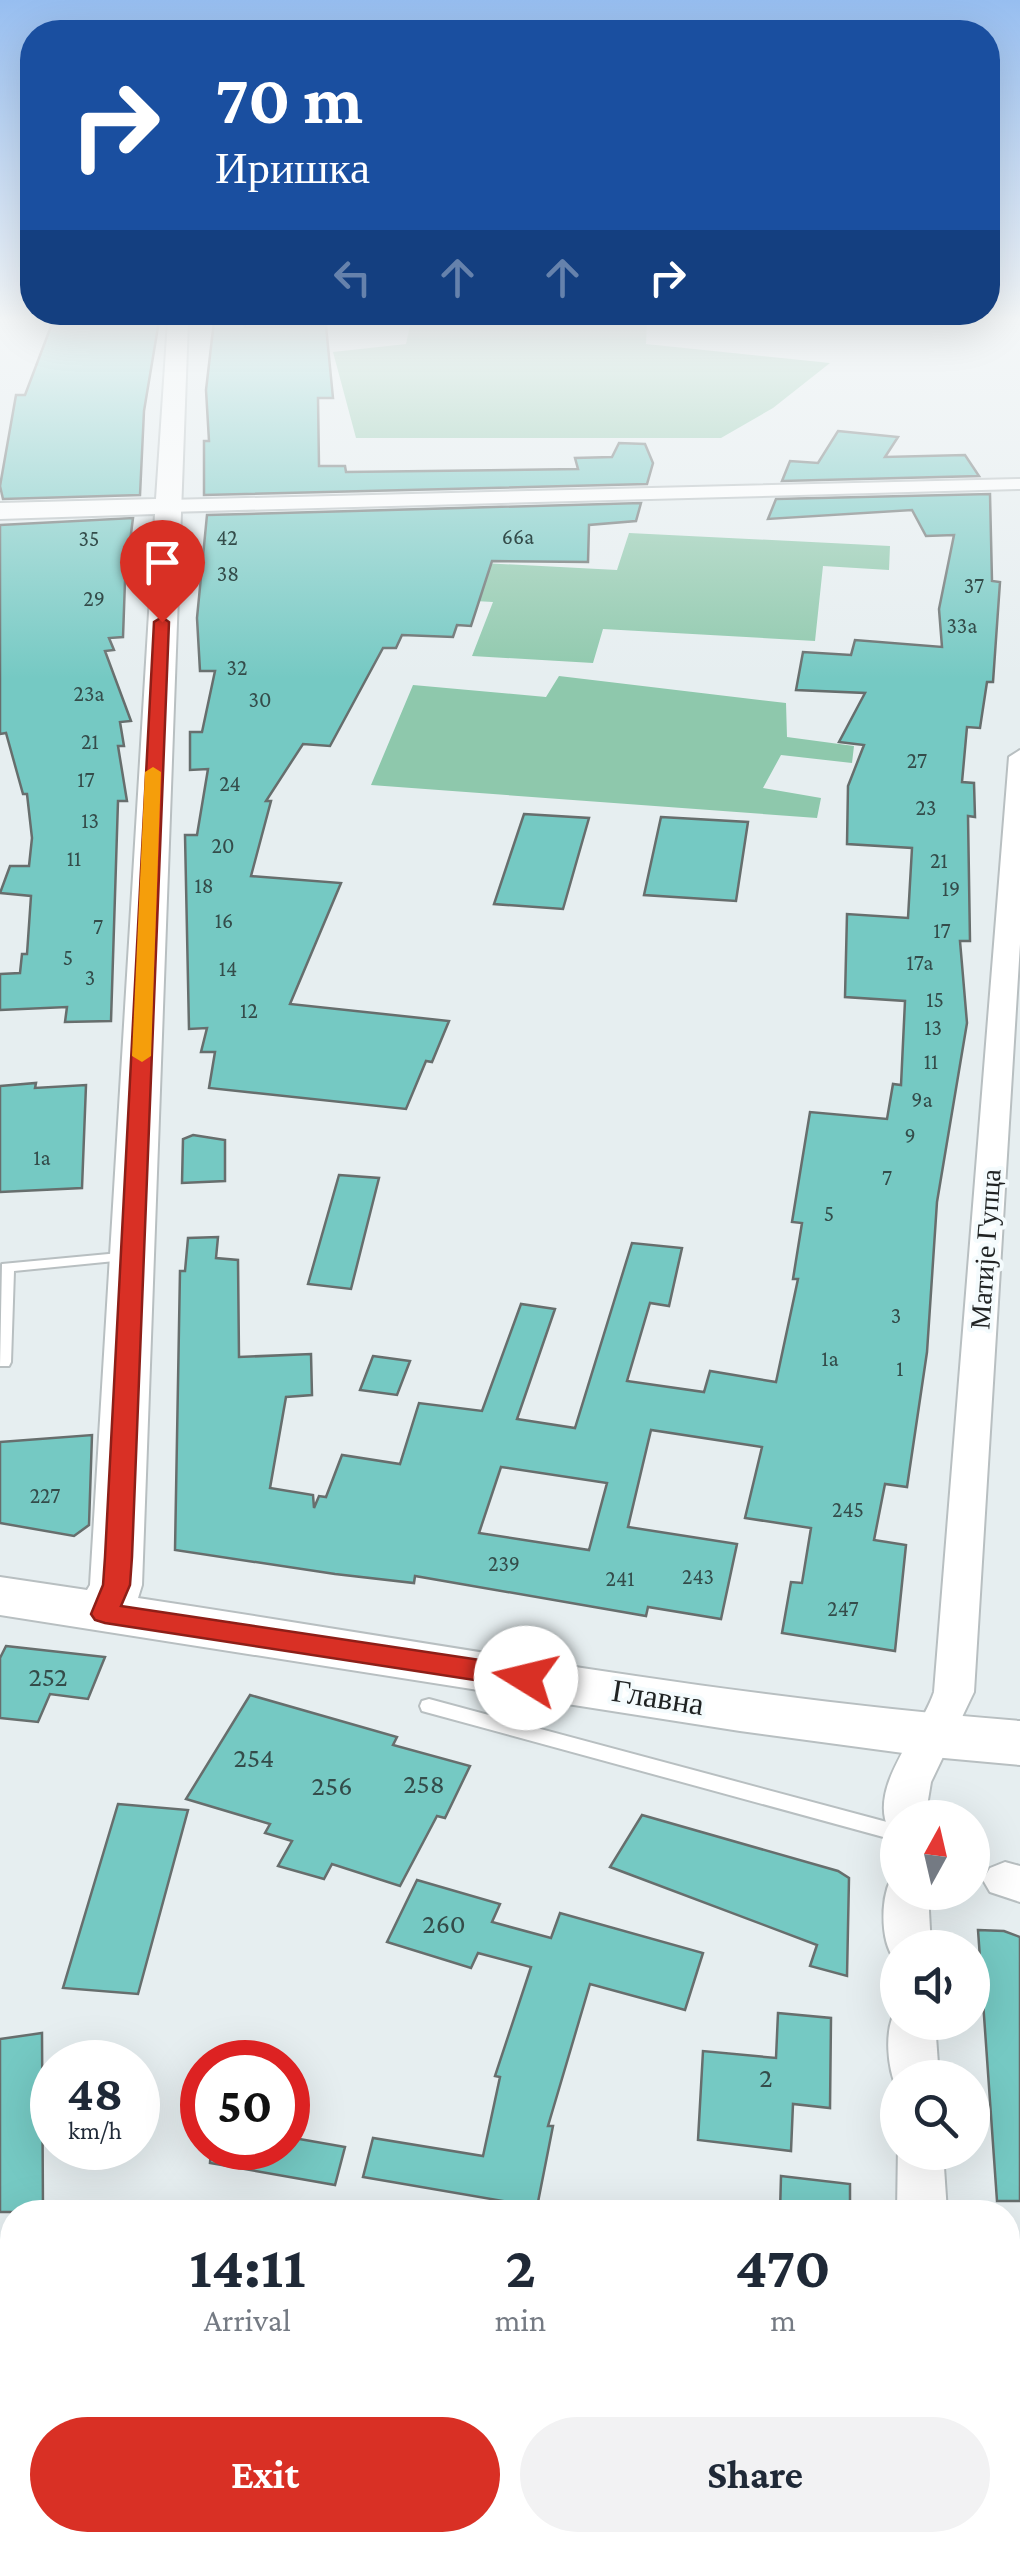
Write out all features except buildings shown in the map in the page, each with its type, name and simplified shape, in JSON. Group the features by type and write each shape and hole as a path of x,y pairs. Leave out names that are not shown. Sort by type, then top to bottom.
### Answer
{"street":[{"path":"105,1614 116,1585 172,440"},
{"path":"0,511 1020,484"},
{"name":"Матије Гупца","path":"906,1800 908,1782 948,1711 955,1682 1020,757"},
{"name":"Главна","path":"0,1596 934,1736 1020,1743"},
{"path":"920,2170 921,2200"}],"lane":[{"path":"3,1362 8,1267 134,1256"},
{"path":"429,1706 880,1829"}],"green space":[{"path":"629,533 890,546 889,570 823,566 815,641 603,629 593,663 472,656 493,602 368,595 388,558 617,570"},
{"path":"559,676 786,703 787,737 854,746 852,763 781,755 763,788 821,798 817,818 371,785 413,685 546,697"}],"slow traffic":[{"path":"142,1056 153,772"}],"route":[{"path":"162,622 118,1557 116,1585 105,1614 526,1678"}]}
